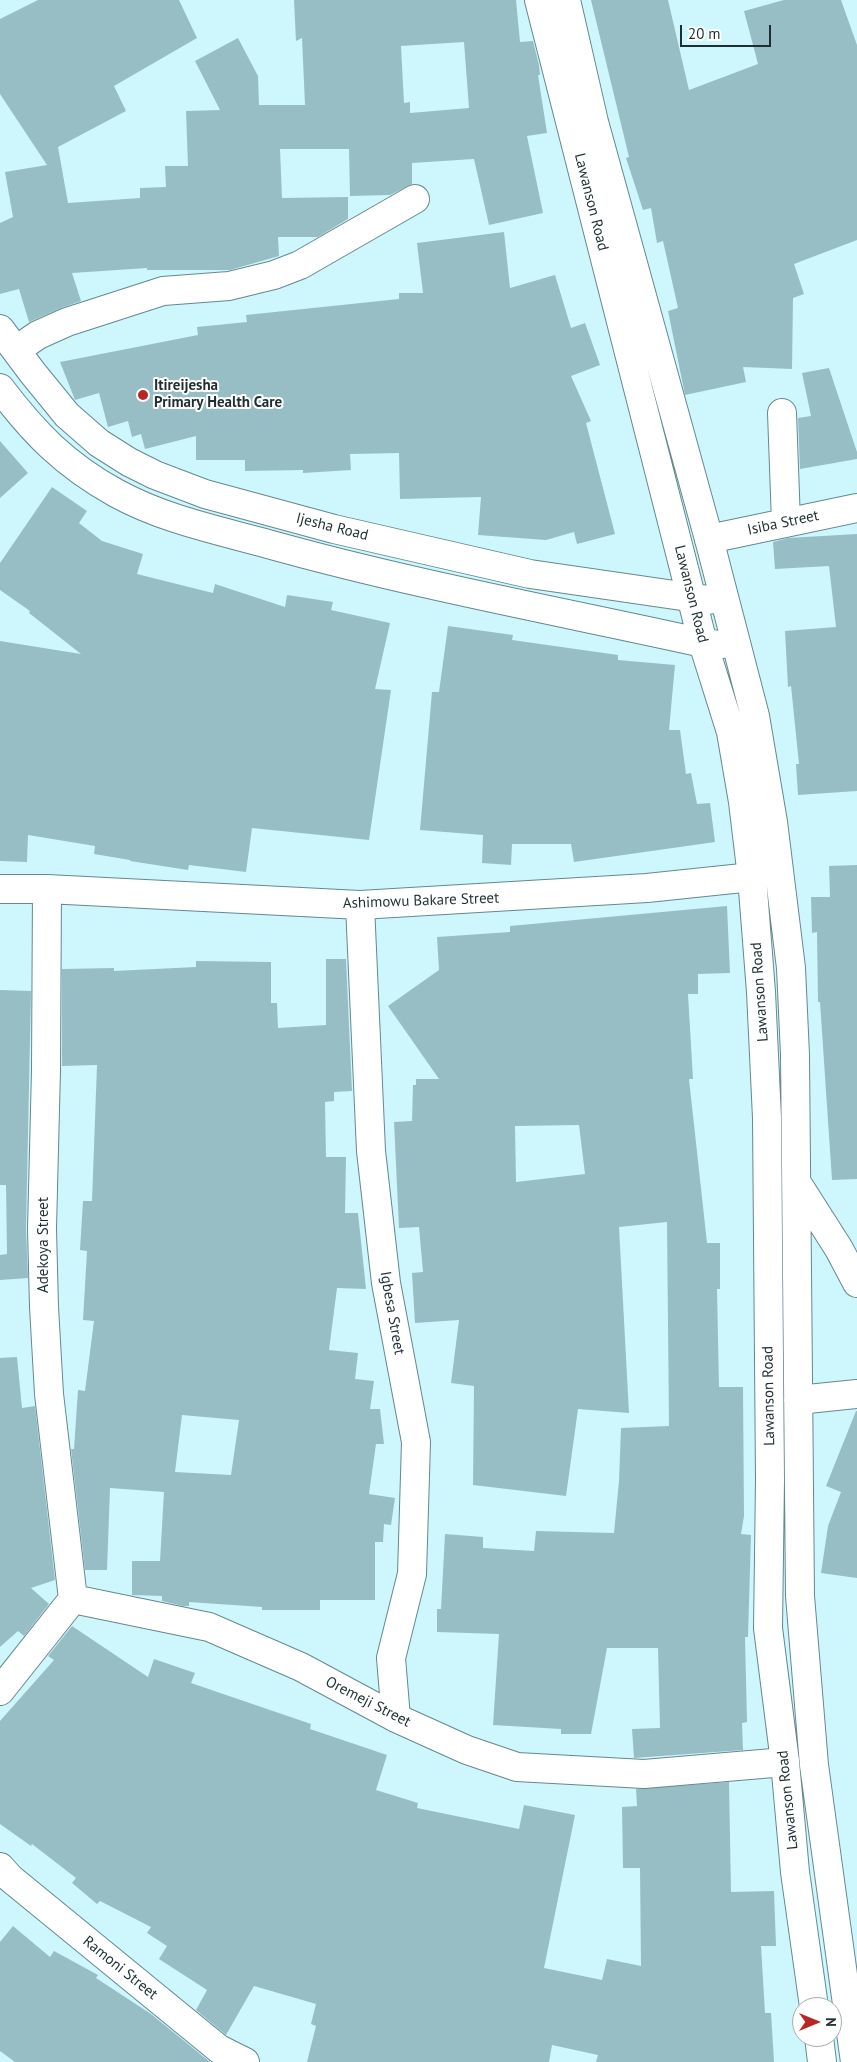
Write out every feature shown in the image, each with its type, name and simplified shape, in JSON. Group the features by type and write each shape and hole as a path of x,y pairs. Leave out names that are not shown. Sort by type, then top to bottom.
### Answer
{"street":[{"name":"Lawanson Road","path":"539,0 703,643 731,732 743,802 752,877 761,992 767,1118 770,1480 768,1628 785,1762 795,1872 813,1997"},
{"name":"Lawanson Road","path":"566,0 594,122 756,716 773,822 791,968 795,1055 800,1596 814,1765 856,2062"},
{"path":"16,350 38,335 66,322 163,291 229,286 283,272 300,265 415,199"},
{"name":"Ijesha Road","path":"0,328 67,415 99,443 128,462 155,475 205,494 334,529 530,574 725,601"},
{"path":"0,388 40,438 56,453 116,493 168,516 326,560 703,643 737,646"},
{"path":"782,413 786,522"},
{"name":"Isiba Street","path":"709,539 857,508"},
{"path":"326,560 334,529"},
{"name":"Ashimowu Bakare Street","path":"0,888 360,905 647,888 752,877"},
{"name":"Adekoya Street","path":"47,889 46,1070 42,1229 44,1307 49,1394 73,1599"},
{"name":"Igbesa Street","path":"360,905 371,1151 386,1283 416,1442 412,1574 391,1658 396,1718"},
{"path":"797,1183 839,1249 857,1283"},
{"path":"798,1400 857,1394"},
{"path":"0,1691 73,1599"},
{"name":"Oremeji Street","path":"73,1599 209,1627 301,1668 396,1718 467,1750 517,1767 644,1774 785,1762"},
{"name":"Ramoni Street","path":"0,1867 209,2055 245,2062"},
{"path":"820,2047 822,2062"}],"building":[{"path":"38,0 179,0 197,38 114,86 126,111 58,147 68,203 140,198 140,188 166,187 165,166 188,166 186,111 220,110 195,61 238,38 258,76 259,105 305,105 302,38 296,41 294,0 516,0 520,42 533,41 539,65 540,75 538,75 547,133 527,136 543,213 489,225 474,159 412,163 412,184 390,195 350,196 349,149 280,149 282,198 348,197 348,219 318,237 278,237 279,256 230,270 147,270 147,268 72,273 81,301 29,322 19,289 0,294 0,223 13,217 5,172 47,165 0,94 0,19","holes":["464,42 469,108 410,113 410,102 404,103 401,46"]},
{"path":"591,0 668,0 689,90 758,64 744,11 784,0 841,0 857,45 857,240 794,264 804,294 793,298 792,369 743,367 746,382 685,395 668,311 678,308 663,241 657,243 651,208 643,210 626,158 629,157"},
{"path":"504,232 510,288 555,275 571,328 585,323 600,365 571,376 591,421 586,423 615,534 577,544 574,532 546,540 478,535 481,497 400,499 399,453 350,454 351,470 303,473 303,470 245,471 245,460 196,460 196,436 145,449 141,434 132,437 128,421 108,427 99,393 75,400 60,362 198,335 197,327 247,322 246,315 399,299 399,293 423,293 417,243"},
{"path":"829,368 857,452 857,459 800,469 798,418 811,416 802,373"},
{"path":"0,441 28,473 0,498"},
{"path":"52,487 87,511 79,523 102,541 143,554 137,574 213,593 215,584 285,607 287,595 333,602 331,610 390,623 375,689 391,690 369,840 252,828 246,872 189,865 188,870 130,861 94,854 95,846 28,835 27,862 0,861 0,641 81,654 29,613 30,611 0,590 0,563"},
{"path":"857,534 857,791 798,795 796,764 799,764 791,686 788,687 785,631 836,627 829,566 775,569 773,542 788,538"},
{"path":"448,626 513,635 512,640 618,655 618,660 675,665 669,730 680,730 686,774 691,773 697,804 710,803 715,842 574,862 571,844 512,844 511,865 482,863 483,835 420,830 432,692 439,692"},
{"path":"857,865 857,1179 832,1180 820,1002 818,1002 817,932 812,933 811,897 830,897 829,866"},
{"path":"727,906 730,973 698,974 698,994 688,994 693,1079 689,1079 707,1243 720,1243 720,1289 717,1289 719,1387 743,1387 744,1516 741,1534 751,1535 748,1637 745,1637 747,1722 742,1723 743,1750 634,1758 632,1729 660,1728 658,1648 607,1648 591,1734 561,1734 561,1729 493,1725 499,1634 437,1632 437,1609 441,1609 445,1534 483,1537 483,1548 534,1551 536,1531 614,1533 619,1481 621,1428 669,1426 667,1222 619,1227 629,1413 578,1409 566,1496 473,1485 474,1386 451,1383 459,1320 415,1323 412,1273 423,1272 419,1227 399,1228 394,1122 412,1121 413,1085 416,1085 416,1079 439,1079 388,1006 439,970 437,937 510,932 510,926","holes":["579,1125 585,1174 516,1182 515,1126"]},
{"path":"326,959 346,959 352,1091 334,1092 334,1101 325,1102 326,1157 346,1157 345,1213 358,1213 366,1289 337,1288 329,1350 358,1353 355,1379 374,1381 370,1409 380,1409 384,1444 376,1444 369,1494 395,1498 391,1525 384,1524 383,1542 375,1542 375,1600 320,1600 320,1610 262,1610 262,1607 189,1602 189,1606 183,1606 162,1601 162,1596 132,1595 132,1561 160,1561 164,1492 110,1488 107,1570 85,1570 71,1449 74,1449 78,1390 85,1391 94,1321 83,1320 87,1251 80,1250 83,1201 92,1201 97,1065 62,1066 62,969 114,968 114,971 196,967 196,961 271,962 271,1003 277,1003 278,1028 326,1025","holes":["182,1415 239,1420 231,1475 175,1472"]},
{"path":"0,990 31,991 26,1229 28,1278 0,1280 0,1255 7,1254 6,1185 0,1185"},
{"path":"17,1357 22,1408 35,1406 55,1580 31,1588 49,1604 24,1636 18,1631 0,1647 0,1358"},
{"path":"856,1411 857,1578 821,1573 828,1526 841,1492 826,1486"},
{"path":"72,1626 148,1677 154,1659 195,1673 191,1683 311,1724 310,1729 387,1755 376,1790 418,1803 417,1808 519,1829 524,1805 575,1815 544,1968 602,1980 607,1959 641,1966 640,1868 623,1868 622,1807 637,1806 636,1789 729,1782 731,1892 774,1891 776,1946 761,1946 765,2013 771,2013 774,2062 596,2062 598,2055 552,2045 549,2062 307,2062 316,2026 311,2024 316,2004 254,1986 226,2035 196,2010 207,1990 159,1959 167,1946 147,1933 151,1927 100,1901 97,1904 72,1883 76,1878 32,1844 31,1846 0,1824 0,1721 54,1660 48,1656"},
{"path":"13,1926 50,1957 54,1951 98,1975 96,1978 151,2014 210,2062 15,2062 0,2051 0,1942"}],"place":[{"name":"Itireijesha Primary Health Care","path":"143,395"}]}
